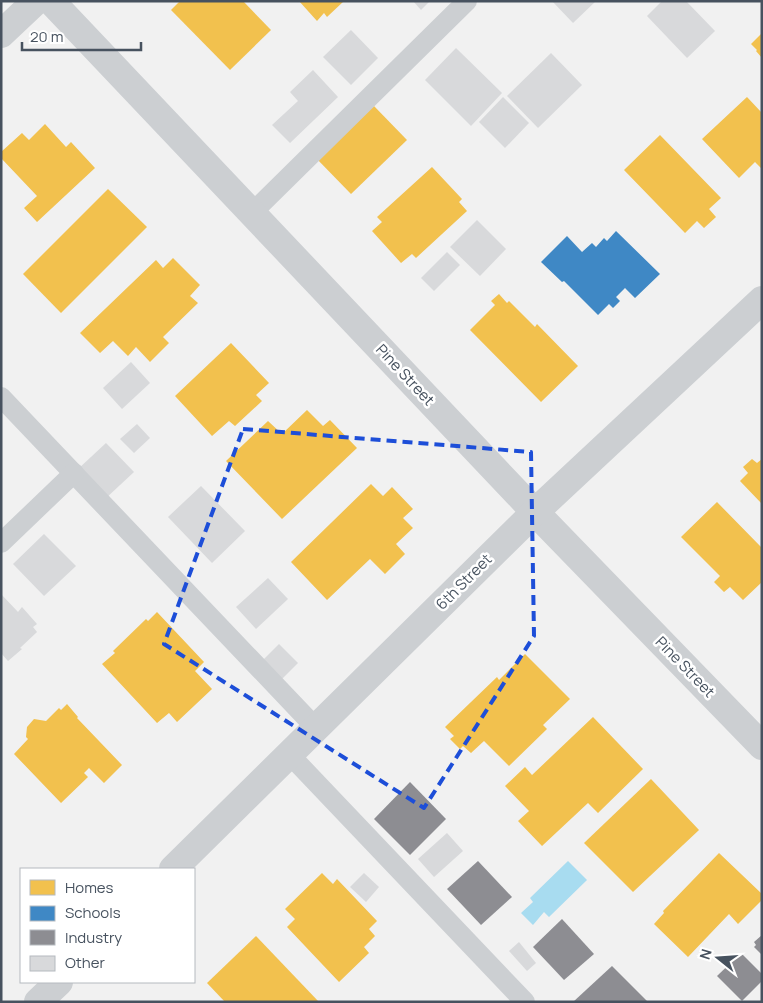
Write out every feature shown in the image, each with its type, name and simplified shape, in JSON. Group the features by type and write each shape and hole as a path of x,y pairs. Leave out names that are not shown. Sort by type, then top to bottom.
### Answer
{"street":[{"path":"1,34 36,1"},
{"name":"Pine Street","path":"50,1 535,512 762,746"},
{"name":"6th Street","path":"174,868 535,512 762,300"},
{"path":"38,1002 58,983"}],"lane":[{"path":"252,213 467,1"},
{"path":"1,397 316,728"},
{"path":"1,543 74,473"},
{"path":"289,754 525,1002"}],"highlighted area":[{"path":"243,429 531,452 534,636 424,808 164,644"}],"water":[{"path":"568,861 587,880 549,917 544,912 533,925 521,913 533,902 530,898"}],"building: Homes":[{"path":"180,1 243,1 271,30 230,70 171,10"},
{"path":"299,1 344,1 327,17 324,13 317,21"},
{"path":"762,33 762,58 751,44"},
{"path":"747,97 762,113 762,169 755,162 739,178 702,139"},
{"path":"373,105 407,140 351,194 315,157"},
{"path":"45,124 66,147 71,142 95,168 37,222 24,208 37,196 1,158 1,152 22,133 29,140"},
{"path":"660,135 721,198 709,209 716,217 704,228 697,221 685,233 624,170"},
{"path":"432,167 462,199 459,202 467,211 416,258 412,254 401,263 372,231 382,222 377,217"},
{"path":"108,189 147,227 61,313 23,274"},
{"path":"173,258 200,285 190,296 198,303 163,337 169,343 150,362 136,347 128,356 113,341 100,353 80,333 156,260 163,268"},
{"path":"499,294 507,303 509,301 535,327 537,324 578,366 541,402 470,330 495,305 491,301"},
{"path":"231,343 269,383 256,395 262,401 235,426 229,421 212,436 175,396"},
{"path":"307,410 323,426 330,420 357,448 282,519 226,461 268,421 282,434"},
{"path":"752,459 757,463 762,459 762,504 740,481 748,473 743,467"},
{"path":"371,484 383,496 392,487 413,509 403,518 413,528 396,544 405,554 385,574 370,559 327,600 291,562"},
{"path":"717,502 762,548 762,582 743,600 730,587 724,592 714,582 720,576 681,537"},
{"path":"157,612 204,662 195,671 212,689 177,722 169,713 157,723 102,664 115,653 113,651 146,619 148,621"},
{"path":"525,654 570,699 543,725 547,729 509,766 484,741 471,753 463,746 460,749 450,739 454,736 445,727 497,677 499,680"},
{"path":"67,704 77,718 122,765 104,783 89,768 84,773 88,777 61,803 14,754 28,739 26,737 27,727 34,719 46,721 59,708 61,710"},
{"path":"593,717 643,769 598,813 588,803 542,846 518,821 529,811 505,786 525,767 532,775"},
{"path":"651,779 699,830 633,892 584,843"},
{"path":"719,853 762,894 762,900 738,924 729,914 688,957 654,924 664,913 663,911"},
{"path":"322,873 333,884 337,879 377,921 369,929 375,936 364,947 369,953 339,982 287,927 295,919 285,909"},
{"path":"256,936 319,1002 225,1002 207,983"}],"building: Schools":[{"path":"616,231 660,274 635,298 625,288 616,297 620,301 613,308 609,304 598,315 564,281 562,282 541,262 567,236 582,252 592,243 596,247 604,238 607,241"}],"building: Industry":[{"path":"410,782 446,819 410,855 374,819"},
{"path":"478,861 512,897 481,925 447,889"},
{"path":"562,919 594,954 564,980 533,947"},
{"path":"762,935 762,955 754,947 756,945 754,942"},
{"path":"741,953 762,974 762,981 742,1001 717,976"},
{"path":"612,966 648,1002 573,1002"}],"building: Other":[{"path":"413,1 430,1 421,10"},
{"path":"552,1 596,1 573,23"},
{"path":"662,1 686,1 715,31 687,58 647,16"},
{"path":"351,30 378,58 351,85 323,57"},
{"path":"456,48 502,93 471,126 425,80"},
{"path":"551,53 582,85 538,128 507,96"},
{"path":"313,70 338,97 290,143 272,125 298,101 290,92"},
{"path":"503,97 529,123 505,148 479,122"},
{"path":"477,220 506,249 480,276 450,247"},
{"path":"447,252 460,265 434,291 421,278"},
{"path":"131,362 150,383 122,409 103,388"},
{"path":"137,424 150,438 134,453 120,439"},
{"path":"106,443 134,472 105,499 77,470"},
{"path":"201,486 245,531 212,563 168,517"},
{"path":"44,534 76,566 44,596 13,564"},
{"path":"268,578 288,599 256,629 236,607"},
{"path":"1,594 18,612 22,607 37,624 33,627 37,632 8,661 1,653"},
{"path":"279,644 298,663 282,679 263,660"},
{"path":"447,833 463,851 434,877 418,859"},
{"path":"364,873 379,887 366,902 350,887"},
{"path":"519,942 536,963 527,971 509,951"}]}
